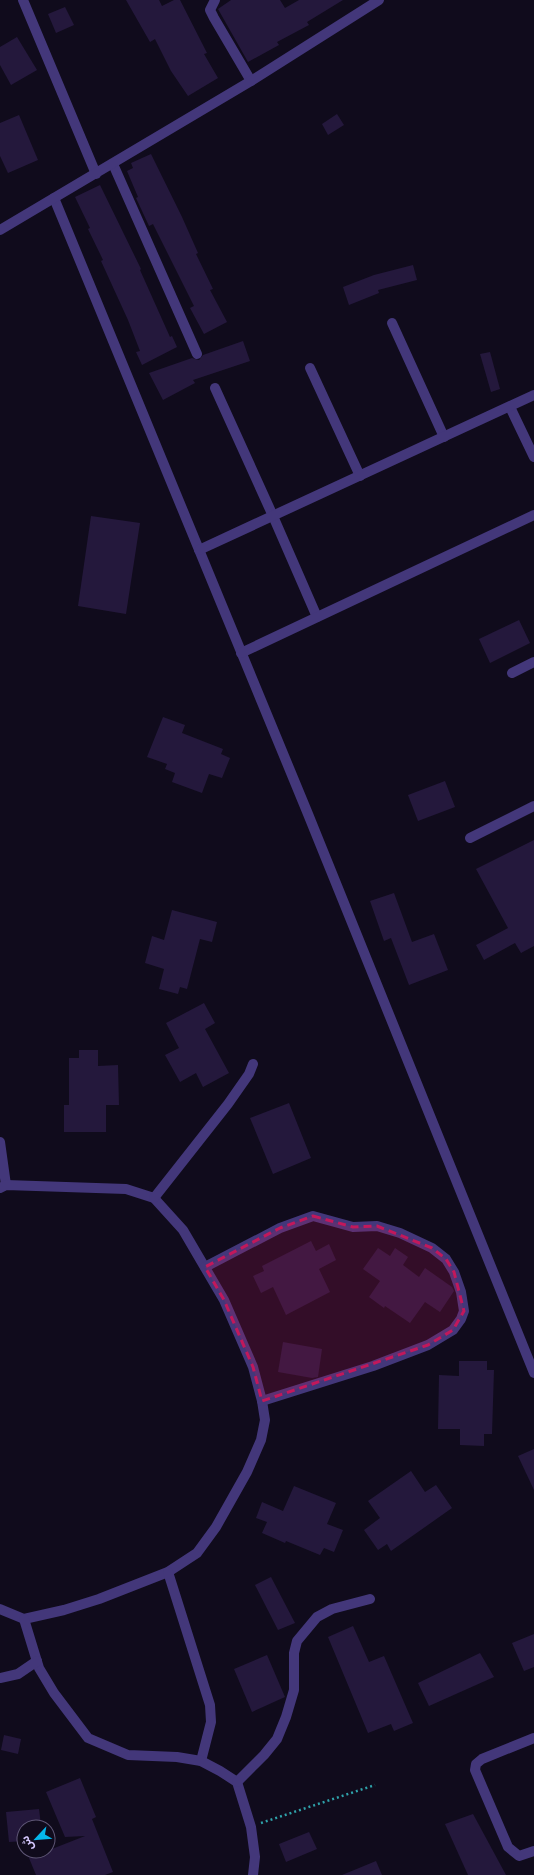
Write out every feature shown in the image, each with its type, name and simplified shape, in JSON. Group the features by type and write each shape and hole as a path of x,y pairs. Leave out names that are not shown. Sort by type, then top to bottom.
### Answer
{"street":[{"path":"23,0 96,174"},
{"path":"214,0 210,10 251,81"},
{"path":"0,230 251,81 379,0"},
{"path":"113,164 197,354"},
{"path":"54,198 242,653 534,1373"},
{"path":"392,323 444,438"},
{"path":"310,368 360,476"},
{"path":"215,388 317,617"},
{"path":"199,550 444,438 534,395"},
{"path":"510,407 534,457"},
{"path":"242,653 534,515"},
{"path":"512,673 534,662"},
{"path":"470,838 534,806"},
{"path":"154,1198 228,1104 249,1074 253,1064"},
{"path":"0,1142 3,1187 126,1189 154,1198 183,1230 224,1300 252,1367 262,1401 265,1420 261,1440 247,1472 216,1527 197,1553 168,1572 99,1598 40,1617 24,1619 0,1609"},
{"path":"205,1267 280,1228 313,1216 353,1227 377,1226 400,1233 432,1248 446,1259 454,1272 461,1292 464,1311 461,1319 453,1330 428,1345 372,1366 262,1401"},
{"path":"168,1572 210,1705 211,1722 202,1761"},
{"path":"237,1782 264,1755 276,1739 286,1717 294,1690 294,1653 297,1641 317,1617 346,1604 370,1599"},
{"path":"24,1619 39,1668 54,1693 88,1738 128,1755 177,1757 202,1761 237,1782 251,1827 256,1857 253,1875"},
{"path":"0,1678 18,1674 37,1661"},
{"path":"534,1738 482,1759 476,1764 475,1770 508,1847 519,1856 534,1851"}],"path":[{"path":"251,1827 375,1785"}],"highlighted area":[{"path":"313,1216 353,1227 377,1226 387,1228 432,1248 446,1259 454,1272 464,1311 453,1330 428,1345 262,1401 253,1367 224,1300 205,1267 280,1228"}],"building":[{"path":"126,0 159,0 162,6 174,0 180,0 207,53 204,54 218,78 188,96 171,71 155,39 150,42"},
{"path":"231,0 280,0 285,8 299,0 343,0 307,22 309,25 277,42 279,45 248,62 218,9"},
{"path":"65,7 74,25 56,33 48,14"},
{"path":"17,37 37,70 11,85 0,65 0,47"},
{"path":"337,114 344,125 328,135 322,124"},
{"path":"19,115 38,160 8,173 0,156 0,123"},
{"path":"151,154 198,253 196,254 213,289 210,290 227,322 204,334 190,308 194,306 153,224 149,226 136,198 138,197 127,171 133,168 131,163"},
{"path":"100,185 141,269 140,270 170,337 172,336 177,347 142,365 136,352 140,351 128,320 101,261 103,260 88,229 90,228 75,197"},
{"path":"413,265 417,280 378,290 379,293 349,305 343,287 374,275"},
{"path":"243,341 250,361 193,380 195,383 163,400 149,373 192,358 199,360 203,355"},
{"path":"490,352 500,389 491,392 480,354"},
{"path":"91,516 140,523 126,614 78,606"},
{"path":"519,620 530,643 490,663 479,639"},
{"path":"163,717 185,725 182,733 223,749 221,754 230,758 222,778 209,774 202,793 172,782 175,773 165,769 167,764 147,757"},
{"path":"445,781 455,807 418,821 408,795"},
{"path":"534,840 534,946 521,953 515,943 484,960 476,945 508,928 476,869"},
{"path":"394,893 412,942 434,934 448,970 409,985 391,938 384,941 370,901"},
{"path":"172,910 217,922 212,942 200,939 187,989 180,987 178,994 159,989 164,969 145,963 152,936 164,940"},
{"path":"204,1003 215,1023 205,1029 229,1073 203,1087 196,1073 180,1082 165,1055 179,1048 166,1023"},
{"path":"79,1050 98,1050 98,1066 118,1065 119,1105 106,1105 106,1132 64,1132 64,1105 69,1105 69,1058 79,1058"},
{"path":"289,1103 311,1158 273,1174 250,1118"},
{"path":"311,1241 316,1251 329,1244 336,1260 319,1269 330,1292 286,1315 273,1287 261,1293 253,1276 264,1271 262,1266"},
{"path":"378,1248 390,1256 395,1248 408,1257 403,1265 419,1277 425,1268 452,1287 454,1291 440,1312 425,1302 410,1323 385,1306 384,1308 369,1297 380,1281 363,1269"},
{"path":"283,1342 322,1349 318,1377 312,1378 278,1372"},
{"path":"459,1361 487,1361 487,1370 494,1370 492,1434 484,1434 484,1446 460,1445 460,1429 438,1429 439,1375 459,1376"},
{"path":"534,1449 534,1490 518,1456"},
{"path":"411,1471 425,1492 436,1485 452,1508 391,1551 387,1544 378,1550 364,1530 380,1518 368,1501"},
{"path":"294,1486 336,1503 327,1524 343,1530 334,1552 324,1548 320,1555 262,1533 267,1522 256,1518 262,1502 283,1511"},
{"path":"271,1577 295,1623 278,1630 255,1585"},
{"path":"353,1626 369,1662 384,1656 413,1723 394,1731 391,1724 368,1733 328,1637"},
{"path":"534,1634 534,1667 524,1671 512,1643"},
{"path":"480,1653 494,1677 429,1706 418,1683"},
{"path":"267,1655 285,1697 252,1712 234,1669"},
{"path":"4,1735 21,1739 18,1754 1,1750"},
{"path":"80,1778 96,1817 92,1819 113,1872 105,1875 36,1875 29,1859 56,1859 56,1847 85,1836 65,1837 46,1792"},
{"path":"39,1809 40,1819 16,1819 16,1842 9,1842 6,1812"},
{"path":"473,1814 506,1875 468,1875 445,1824"},
{"path":"309,1832 317,1849 286,1862 279,1844"},
{"path":"376,1861 382,1875 342,1875"}]}
